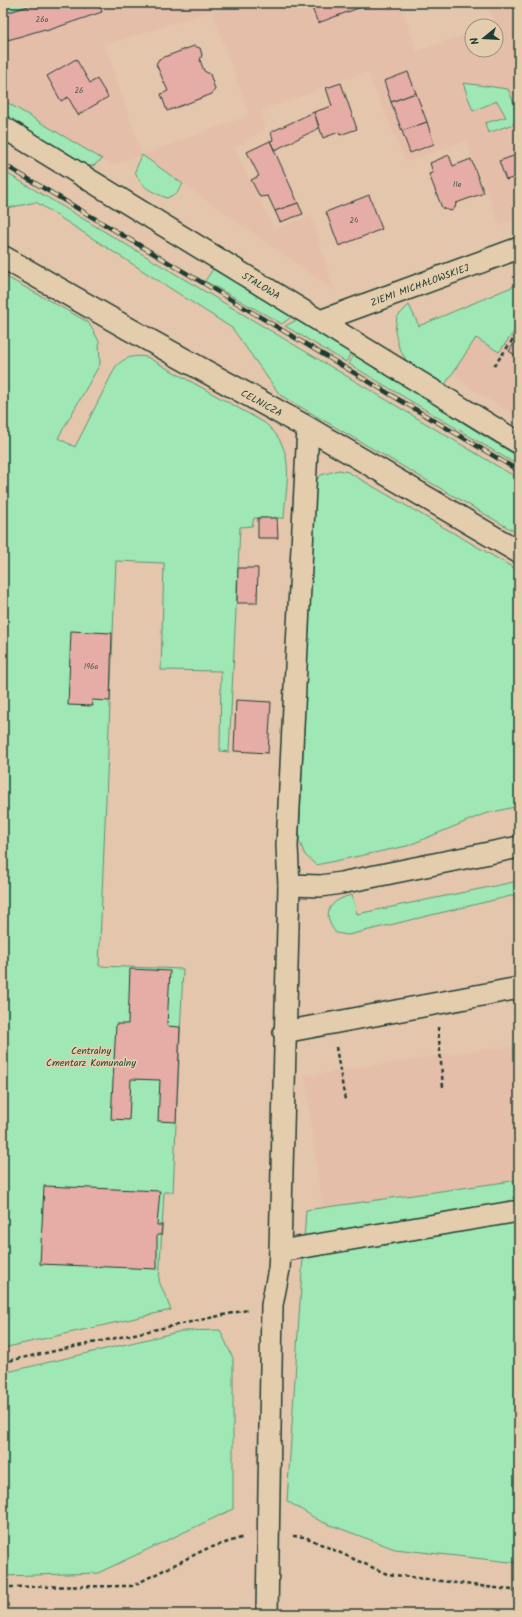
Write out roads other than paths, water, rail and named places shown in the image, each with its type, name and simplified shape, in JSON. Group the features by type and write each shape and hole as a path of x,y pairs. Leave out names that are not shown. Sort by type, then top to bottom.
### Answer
{"street":[{"name":"STALOWA","path":"3,127 519,443"},
{"name":"ZIEMI MICHAŁOWSKIEJ","path":"320,321 519,248"},
{"name":"CELNICZA","path":"3,257 308,428 519,552"},
{"path":"267,1614 272,1305 279,1269 280,1251 284,1032 289,885 287,846 308,428"},
{"path":"289,885 325,885 341,883 519,847"},
{"path":"284,1032 519,988"},
{"path":"280,1251 519,1211"}],"railway":[{"path":"3,164 519,471"}],"park label":[{"name":"Centralny Cmentarz Komunalny","path":"91,1056"}]}
